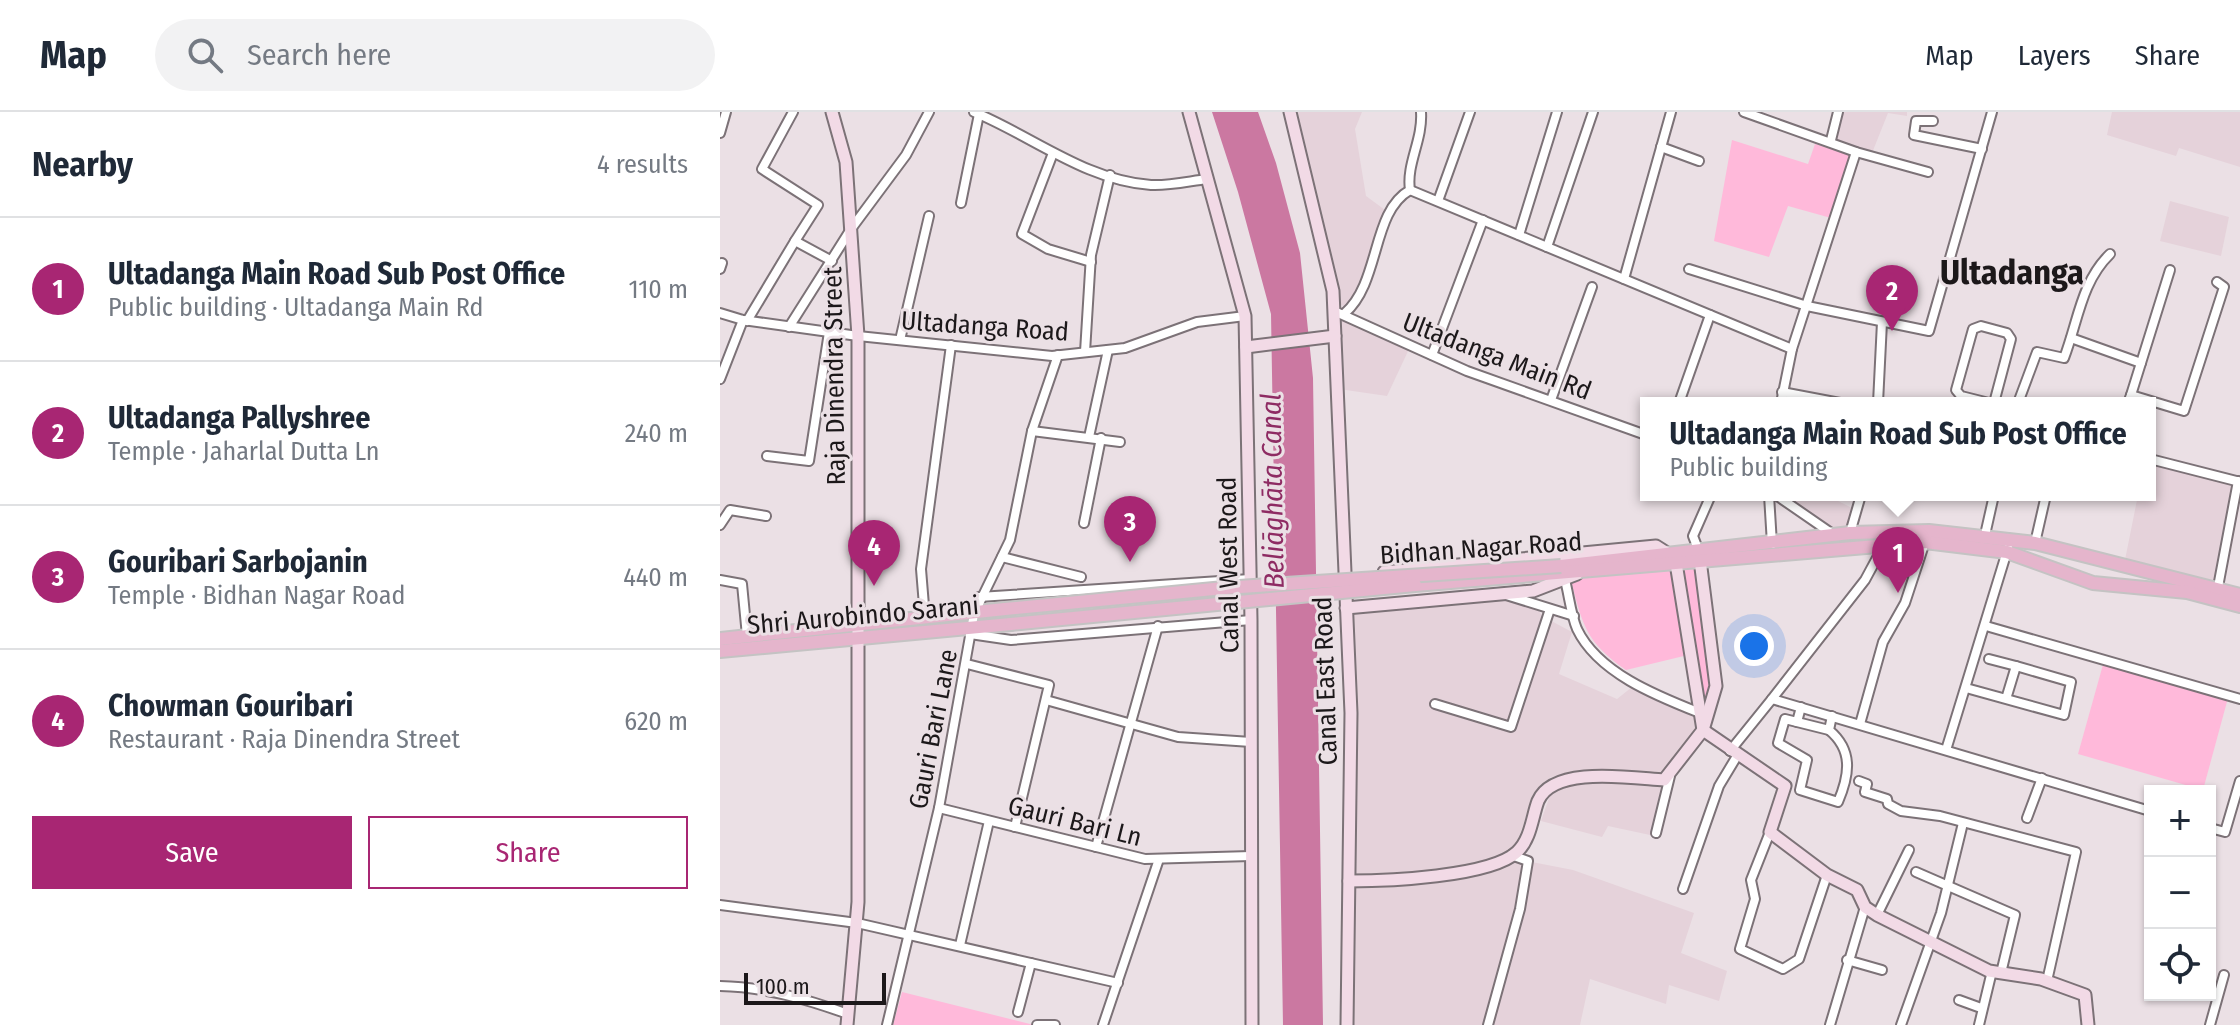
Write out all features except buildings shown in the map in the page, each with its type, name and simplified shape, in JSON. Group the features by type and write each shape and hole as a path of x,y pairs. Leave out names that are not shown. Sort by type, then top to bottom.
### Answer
{"main road":[{"name":"Raja Dinendra Street","path":"832,112 846,162 858,336 860,630 857,923 848,1020"},
{"name":"Canal West Road","path":"1189,112 1245,316 1249,347 1252,1025"},
{"name":"Canal East Road","path":"1290,112 1340,312 1332,336 1351,713 1347,1025"},
{"path":"1249,347 1332,336"},
{"name":"Bidhan Nagar Road","path":"1700,555 1850,533 1929,531 1985,535 2093,583 2187,592 2240,606"},
{"name":"Bidhan Nagar Road","path":"1011,624 1415,585 1567,574 1672,557 1925,542 2035,543 2240,595"},
{"path":"1344,574 1516,562 1656,546 1672,557 1703,730 1785,786 1770,832 1827,875 1857,890 1865,907 1877,915 1996,972 2047,981 2085,995 2088,1025"},
{"path":"1349,881 1465,871 1511,855 1527,836 1540,797 1550,785 1569,779 1601,777 1664,780 1703,730 1712,708 1716,665 1700,555"},
{"path":"1346,608 1533,591 1567,574"},
{"name":"Bidhan Nagar Road","path":"720,639 860,630 925,618 972,625 1005,609 1224,588 1567,574"},
{"name":"Shri Aurobindo Sarani","path":"720,651 860,630 1011,624"}],"street":[{"path":"720,379 745,321 818,205 762,169 793,112"},
{"path":"789,327 851,229 906,155 929,112"},
{"path":"1410,190 1408,175 1418,149 1421,112"},
{"path":"1438,201 1470,112"},
{"path":"1519,235 1557,112"},
{"path":"1547,247 1593,112"},
{"path":"1624,279 1671,112"},
{"path":"1745,112 1831,140 1856,152 1928,172"},
{"path":"1831,140 1838,112"},
{"path":"1689,269 1807,306 1929,331 1992,112"},
{"path":"961,203 977,113 1053,153 1110,175 1152,185 1207,179"},
{"path":"720,133 724,116"},
{"path":"1933,121 1916,121 1914,135 1982,149"},
{"path":"1661,147 1699,161"},
{"path":"1782,397 1792,349 1856,152"},
{"path":"1053,153 1022,234 1048,249 1091,262"},
{"path":"1085,352 1091,262 1110,175"},
{"path":"1340,312 1356,303 1370,276 1385,222 1399,196 1410,190"},
{"path":"1410,190 1792,349"},
{"path":"900,340 929,216"},
{"path":"1432,355 1483,220"},
{"path":"795,241 832,261"},
{"path":"2020,397 2037,352 2064,358 2081,299 2098,266 2110,254"},
{"path":"2131,397 2170,270"},
{"path":"2156,405 2184,411 2224,287 2217,282"},
{"path":"1551,400 1592,287"},
{"name":"Ultadanga Main Rd","path":"1340,312 1432,355 1640,433"},
{"name":"Ultadanga Road","path":"720,313 745,321 858,336 1058,355 1125,348 1197,322 1245,316"},
{"path":"1681,397 1710,315"},
{"path":"1878,397 1882,322"},
{"path":"1965,397 1956,390 1976,326 2007,333 2011,339 1993,397"},
{"path":"767,456 809,461 829,332"},
{"path":"2071,338 2141,363"},
{"path":"925,618 921,569 951,345"},
{"path":"1089,437 1108,350"},
{"name":"Gauri Bari Lane","path":"887,1025 939,808 979,597 1010,540 1032,431 1058,355"},
{"path":"1782,392 1808,397"},
{"path":"1032,431 1120,442"},
{"path":"1084,523 1101,438"},
{"path":"2156,461 2239,482 2218,587"},
{"path":"1700,555 1693,536 1708,501"},
{"path":"1769,501 1772,544"},
{"path":"1785,501 1834,535"},
{"path":"1850,533 1859,501"},
{"path":"1985,535 1993,501"},
{"path":"2035,543 2045,501"},
{"path":"720,525 730,510 766,516"},
{"path":"1860,724 1883,642 1905,603 1925,542"},
{"path":"1683,889 1733,753 1865,580 1885,543"},
{"path":"1946,750 2008,545"},
{"path":"1002,557 1081,577"},
{"path":"1567,574 1577,629 1597,656 1633,682 1700,713"},
{"path":"979,597 1250,579"},
{"path":"720,580 742,584 747,636"},
{"path":"1502,593 1574,616"},
{"path":"1435,704 1511,727 1550,609"},
{"path":"972,625 1011,640 1251,620"},
{"path":"1096,847 1128,724 1158,626"},
{"path":"1986,626 2240,699"},
{"path":"1966,688 2064,715 2071,682 1989,659"},
{"path":"967,664 1046,683 1049,690 1015,827"},
{"path":"2006,699 2016,666"},
{"path":"1772,699 2144,809"},
{"path":"1046,700 1178,737 1251,742"},
{"path":"1797,722 1801,707"},
{"path":"1829,730 1832,716"},
{"path":"1785,719 1829,730 1843,742 1848,763 1838,802 1800,790 1807,760 1778,743 1785,719"},
{"path":"1656,833 1671,771"},
{"path":"2027,818 2042,778"},
{"path":"1859,781 1867,784 1865,792 1887,799 1888,804 1901,811 1922,812 2076,852 2047,981"},
{"path":"2216,830 2225,832 2240,781"},
{"name":"Gauri Bari Ln","path":"939,808 1145,859 1251,856"},
{"path":"960,945 989,821"},
{"path":"1901,1025 1931,942 1963,823"},
{"path":"1770,832 1751,880 1755,899 1740,949 1783,969 1799,959 1827,875"},
{"path":"1877,915 1909,850"},
{"path":"1488,1025 1520,909 1528,861 1511,855"},
{"path":"1103,1025 1159,859"},
{"path":"1916,872 1946,888 2015,915 1981,1008 1979,1025"},
{"path":"720,905 909,933 1118,983"},
{"path":"1830,1025 1865,907"},
{"path":"1847,960 1882,970"},
{"path":"1018,1012 1031,963"},
{"path":"2210,1025 2224,975"},
{"path":"720,986 748,987 802,998 848,1020"},
{"path":"1959,1000 1981,1008"},
{"path":"1037,1025 1055,1025"}],"shaded area":[{"path":"1212,112 1258,112 1276,163 1300,253 1313,378 1323,1025 1283,1025 1271,314 1238,192"},
{"path":"1295,112 1362,112 1355,129 1366,196 1385,210 1370,263 1357,295 1346,307 1339,304"},
{"path":"1840,112 1907,112 1907,116 1888,113 1872,153 1833,138"},
{"path":"2112,112 2240,112 2240,167 2179,148 2176,156 2107,135"},
{"path":"1732,140 1808,164 1815,144 1851,155 1831,218 1788,206 1769,257 1714,241"},
{"path":"2170,201 2229,217 2221,256 2160,241"},
{"path":"1338,315 1410,347 1387,396 1339,389"},
{"path":"2156,464 2234,483 2215,588 2124,565 2137,501 2156,501"},
{"path":"1792,501 1838,501 1854,509 1845,540 1824,521"},
{"path":"1698,561 1713,682 1705,721 1680,564"},
{"path":"1673,565 1688,655 1626,670 1602,651 1588,632 1571,581 1587,574"},
{"path":"1529,595 1542,616 1572,632 1559,674 1617,699 1632,687 1693,716 1697,728 1662,774 1581,772 1551,777 1534,793 1516,846 1504,855 1466,867 1354,876 1351,614"},
{"path":"2104,661 2228,698 2204,785 2186,785 2078,754"},
{"path":"1664,780 1665,790 1650,835 1608,826 1602,837 1541,821 1553,787 1569,781"},
{"path":"1511,858 1573,870 1694,913 1681,953 1727,971 1719,1001 1669,985 1666,1004 1590,979 1580,1025 1349,1025 1351,883 1413,880"},
{"path":"902,992 1034,1025 893,1025"}],"place":[{"name":"Ultadanga Pallyshree","path":"1892,331"},
{"name":"Gouribari Sarbojanin","path":"1130,562"},
{"name":"Chowman Gouribari","path":"874,586"},
{"name":"Ultadanga Main Road Sub Post Office","path":"1898,593"}],"district":[{"name":"Ultadanga","path":"2012,272"}],"water label":[{"name":"Beliāghāta Canal","path":"1272,491"}]}
